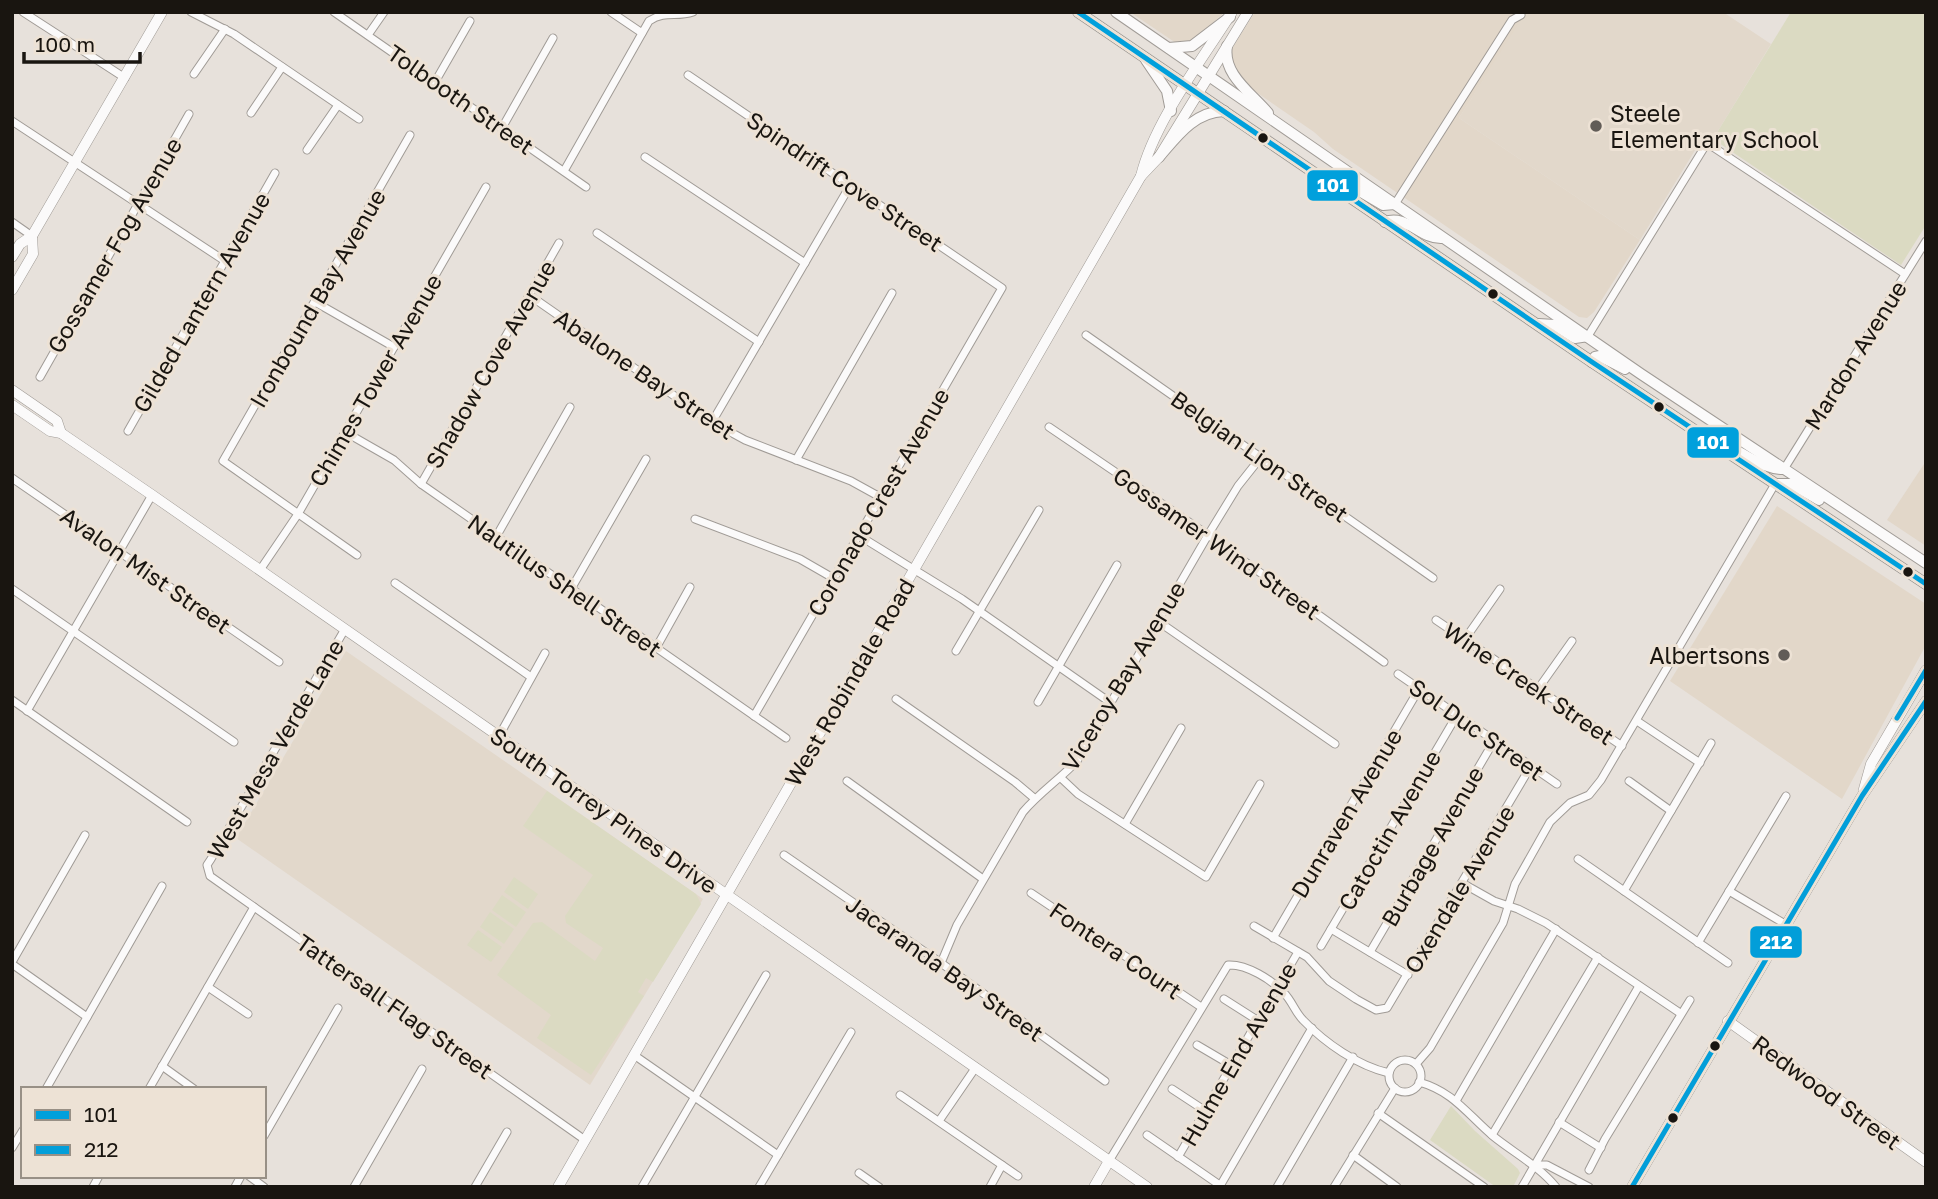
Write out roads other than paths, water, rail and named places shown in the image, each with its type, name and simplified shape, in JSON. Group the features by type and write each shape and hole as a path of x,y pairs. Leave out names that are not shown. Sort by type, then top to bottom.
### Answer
{"main road":[{"path":"12,257 20,244 32,236 162,12"},
{"path":"1078,12 1592,362 1926,584"},
{"path":"1116,12 1641,374 1926,564"},
{"name":"West Robindale Road","path":"558,1187 1141,176 1159,157 1248,12"},
{"path":"1168,48 1192,46 1231,14"},
{"name":"West Robindale Road","path":"1141,176 1147,152 1231,14"},
{"path":"1227,46 1226,58 1231,73 1282,128"},
{"path":"1145,57 1167,91 1171,111"},
{"path":"1159,157 1195,120 1210,112 1224,111"},
{"path":"1331,185 1356,189 1383,205 1395,204"},
{"path":"1385,222 1401,220 1424,234 1445,238"},
{"path":"12,290 33,254 32,236"},
{"path":"1535,323 1555,325 1575,338 1588,336"},
{"path":"1592,362 1595,356 1600,356 1621,368 1641,374"},
{"name":"South Torrey Pines Drive","path":"12,390 57,421 61,433"},
{"name":"South Torrey Pines Drive","path":"12,405 50,431 61,433 152,495 1147,1187"},
{"path":"1712,441 1746,454 1767,467 1784,469"},
{"path":"1775,484 1786,482 1820,501 1844,509"},
{"path":"1862,796 1871,764 1926,670"},
{"path":"1632,1187 1862,796 1926,701"},
{"path":"1879,772 1903,725 1901,712"},
{"name":"Redwood Street","path":"1728,1021 1926,1163"},
{"path":"1094,1187 1109,1161"}],"street":[{"path":"23,12 125,78"},
{"path":"191,12 225,29 359,119"},
{"name":"Tolbooth Street","path":"334,12 586,187"},
{"path":"368,35 384,12"},
{"path":"611,12 642,33"},
{"path":"564,171 649,21 664,14 690,13"},
{"path":"1395,204 1512,20 1521,15"},
{"path":"435,82 470,20"},
{"path":"194,74 225,29"},
{"path":"502,128 553,38"},
{"path":"251,113 282,67"},
{"name":"Spindrift Cove Street","path":"688,75 1002,288"},
{"path":"307,150 338,105"},
{"name":"Gossamer Fog Avenue","path":"40,377 189,114"},
{"path":"12,121 225,261"},
{"name":"Ironbound Bay Avenue","path":"298,514 223,461 410,135"},
{"path":"1588,336 1707,142 1905,274"},
{"path":"645,157 805,263"},
{"name":"Gilded Lantern Avenue","path":"128,431 275,173"},
{"path":"712,422 851,184"},
{"name":"Chimes Tower Avenue","path":"260,570 298,514 486,187"},
{"path":"12,222 32,236"},
{"path":"597,233 759,342"},
{"name":"Mardon Avenue","path":"1784,469 1926,241"},
{"name":"Shadow Cove Avenue","path":"421,484 559,243"},
{"name":"Coronado Crest Avenue","path":"754,716 1002,288"},
{"path":"796,460 892,293"},
{"name":"Abalone Bay Street","path":"529,295 712,422 745,440 851,481 880,497"},
{"path":"314,302 394,347"},
{"name":"Belgian Lion Street","path":"1086,335 1433,578"},
{"path":"496,537 570,407"},
{"name":"Gossamer Wind Street","path":"1049,427 1208,535 1384,662"},
{"name":"Nautilus Shell Street","path":"345,432 394,460 421,484 786,738"},
{"name":"Viceroy Bay Avenue","path":"942,963 957,925 1023,812 1034,798 1061,778 1077,761 1208,535 1238,486 1261,457"},
{"path":"571,589 646,459"},
{"name":"Avalon Mist Street","path":"12,478 279,662"},
{"path":"1416,1064 1430,1048 1503,923 1515,884 1550,822 1570,803 1595,789 1775,484"},
{"path":"27,711 152,495"},
{"path":"956,651 1038,510"},
{"path":"298,514 357,555"},
{"path":"695,519 800,559 833,578"},
{"path":"858,535 914,568 1111,703"},
{"path":"1038,702 1117,565"},
{"path":"395,583 531,677"},
{"path":"656,648 690,587"},
{"path":"12,589 234,742"},
{"path":"1465,639 1500,589"},
{"name":"Wine Creek Street","path":"1436,620 1622,746"},
{"path":"1158,622 1335,744"},
{"name":"West Mesa Verde Lane","path":"208,870 211,859 345,628"},
{"path":"1538,689 1572,641"},
{"path":"499,736 545,653"},
{"name":"Sol Duc Street","path":"1398,674 1557,783"},
{"name":"Dunraven Avenue","path":"1272,938 1419,689"},
{"path":"896,699 1034,798"},
{"path":"12,700 187,821"},
{"name":"Catoctin Avenue","path":"1321,946 1457,715"},
{"path":"1637,721 1700,763"},
{"path":"1125,824 1181,728"},
{"name":"Burbage Avenue","path":"1370,952 1494,741"},
{"path":"1624,891 1711,743"},
{"name":"Oxendale Avenue","path":"1298,952 1339,989 1369,1007 1384,1009 1391,1004 1531,766"},
{"path":"1061,778 1078,794 1206,877 1260,784"},
{"path":"847,781 983,880"},
{"path":"1629,781 1671,811"},
{"path":"1698,943 1786,796"},
{"path":"85,835 12,963 87,1017"},
{"name":"Jacaranda Bay Street","path":"784,855 942,963 1105,1081"},
{"path":"1578,859 1728,963"},
{"name":"Tattersall Flag Street","path":"208,870 210,876 585,1140"},
{"path":"1462,883 1556,929 1680,1013"},
{"path":"47,1087 162,886"},
{"path":"1730,891 1785,924"},
{"name":"Fontera Court","path":"1031,893 1201,1007"},
{"path":"150,1087 254,907"},
{"path":"1254,926 1298,952"},
{"path":"1331,929 1408,975"},
{"path":"1457,1101 1556,929"},
{"name":"Hulme End Avenue","path":"1178,1157 1298,952"},
{"path":"1492,1135 1598,957"},
{"path":"1109,1161 1225,968 1231,964 1244,967 1284,992 1297,1014 1353,1057 1371,1068 1389,1073"},
{"path":"642,1187 766,975"},
{"path":"1521,1187 1639,986"},
{"path":"208,987 248,1014"},
{"path":"1224,999 1257,1020"},
{"path":"1589,1170 1690,1000"},
{"path":"266,1133 338,1008"},
{"path":"1147,1135 1221,1186 1312,1028"},
{"path":"760,1187 851,1032"},
{"path":"1197,1045 1231,1065"},
{"path":"634,1055 778,1154"},
{"path":"1277,1187 1353,1057"},
{"path":"1402,1060 1416,1064 1420,1072 1419,1082 1409,1091 1395,1088 1391,1084 1389,1073 1394,1065 1402,1060"},
{"path":"162,1066 191,1087"},
{"path":"939,1121 976,1067"},
{"path":"354,1187 422,1069"},
{"path":"1419,1082 1428,1084 1457,1101 1492,1135 1534,1165 1556,1187"},
{"path":"1334,1187 1395,1088"},
{"path":"1172,1089 1204,1110"},
{"path":"900,1095 1018,1176"},
{"path":"1378,1113 1484,1187"},
{"path":"1559,1122 1601,1148"},
{"path":"12,1148 21,1132"},
{"path":"475,1187 507,1132"},
{"path":"1353,1155 1398,1187"},
{"path":"990,1187 1002,1165"},
{"path":"1534,1165 1547,1165 1589,1187"},
{"path":"859,1173 879,1187"}],"place":[{"name":"Steele Elementary School","path":"1596,126"},
{"name":"Albertsons","path":"1784,655"}]}
